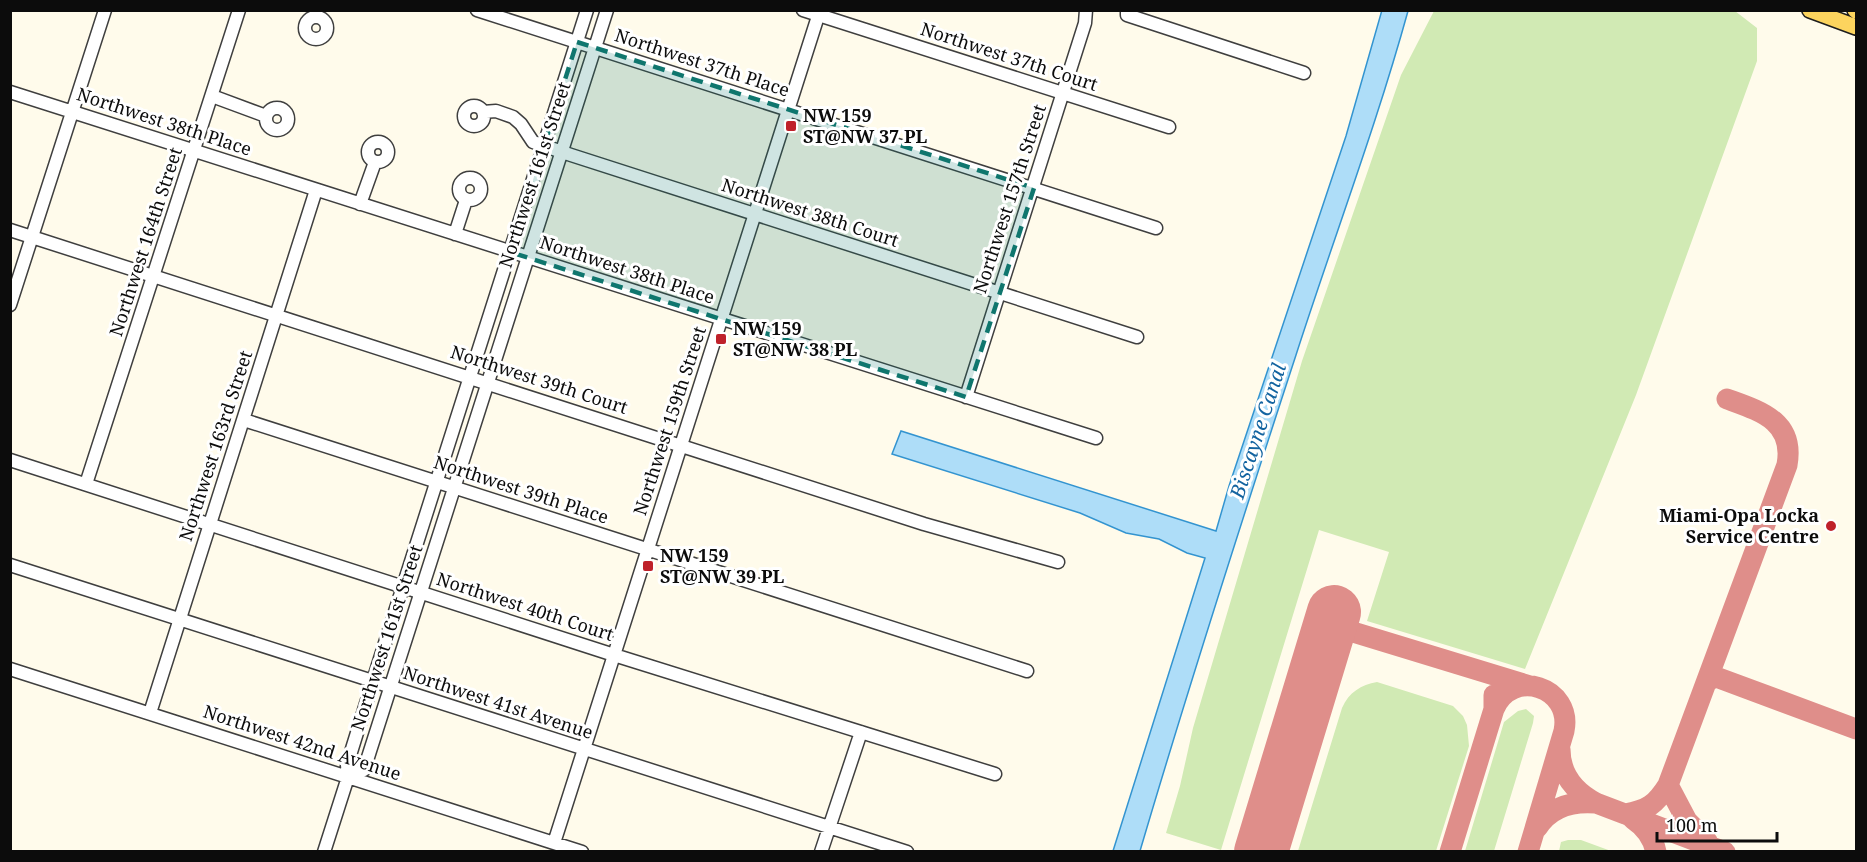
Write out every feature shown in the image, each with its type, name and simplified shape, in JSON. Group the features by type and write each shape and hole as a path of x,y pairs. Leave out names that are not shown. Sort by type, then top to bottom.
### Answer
{"main road":[{"path":"1810,10 1857,27"}],"street":[{"path":"10,305 105,10"},
{"name":"Northwest 164th Street","path":"86,484 239,10"},
{"name":"Northwest 37th Place","path":"477,10 1156,228"},
{"name":"Northwest 161st Street","path":"587,10 373,681 347,765 348,777 364,770 607,10"},
{"name":"Northwest 37th Court","path":"803,10 819,13 1169,127"},
{"name":"Northwest 157th Street","path":"966,397 1034,188 1085,23 1086,10"},
{"path":"1126,10 1127,15 1304,73"},
{"name":"Northwest 159th Street","path":"554,843 819,13"},
{"name":"Northwest 38th Place","path":"10,92 1096,438"},
{"path":"212,96 266,116"},
{"name":"Northwest 38th Court","path":"483,112 496,111 513,117 521,124 533,142 561,152 1137,337"},
{"path":"360,204 375,162"},
{"name":"Northwest 163rd Street","path":"150,713 316,190"},
{"path":"455,234 466,200"},
{"name":"Northwest 39th Court","path":"10,230 682,444 924,524 1058,562"},
{"name":"Northwest 39th Place","path":"244,420 1027,671"},
{"name":"Northwest 40th Court","path":"10,460 614,655 995,774"},
{"name":"Northwest 41st Avenue","path":"10,565 907,852"},
{"name":"Northwest 42nd Avenue","path":"10,669 582,852"},
{"path":"821,852 861,732"},
{"path":"324,852 348,777"}],"highlighted area":[{"path":"577,42 1034,188 966,397 510,252"}],"green space":[{"path":"1434,11 1735,11 1757,28 1757,61 1636,395 1525,669 1367,621 1389,552 1319,530 1221,850 1166,833 1180,786 1193,728 1302,361 1401,75"},
{"path":"1377,682 1453,706 1463,716 1467,725 1469,746 1436,851 1298,851 1342,708 1356,690"},
{"path":"1526,709 1534,716 1533,723 1494,851 1465,851 1504,722 1518,711"},
{"path":"1581,840 1611,851 1559,851 1561,842"}],"water":[{"name":"Biscayne Canal","path":"1382,10 1408,11 1382,98 1236,541 1140,851 1113,851 1205,558 1187,553 1159,539 1126,533 1080,513 892,454 901,431 1216,531 1346,136"}],"taxiway":[{"path":"1625,814 1651,805 1668,785 1787,465 1786,438 1780,428 1763,414 1727,399"},
{"path":"1330,625 1530,686"},
{"path":"1707,681 1716,677 1856,729"},
{"path":"1494,709 1503,696 1514,689 1526,686 1539,688 1551,694 1559,703 1564,716 1564,731 1528,852"},
{"path":"1450,852 1494,709 1494,695"},
{"path":"1560,749 1566,774 1575,788 1588,799 1725,852"},
{"path":"1668,785 1687,821 1707,841"},
{"path":"1537,828 1548,815 1562,807 1578,803 1596,803"},
{"path":"1633,819 1648,833 1656,852"}],"runway":[{"path":"1261,852 1334,612"}],"place":[{"name":"NW 159 ST@NW 37 PL","path":"791,126"},
{"name":"NW 159 ST@NW 38 PL","path":"721,339"},
{"name":"Miami-Opa Locka Service Centre","path":"1831,526"},
{"name":"NW 159 ST@NW 39 PL","path":"648,566"}]}
